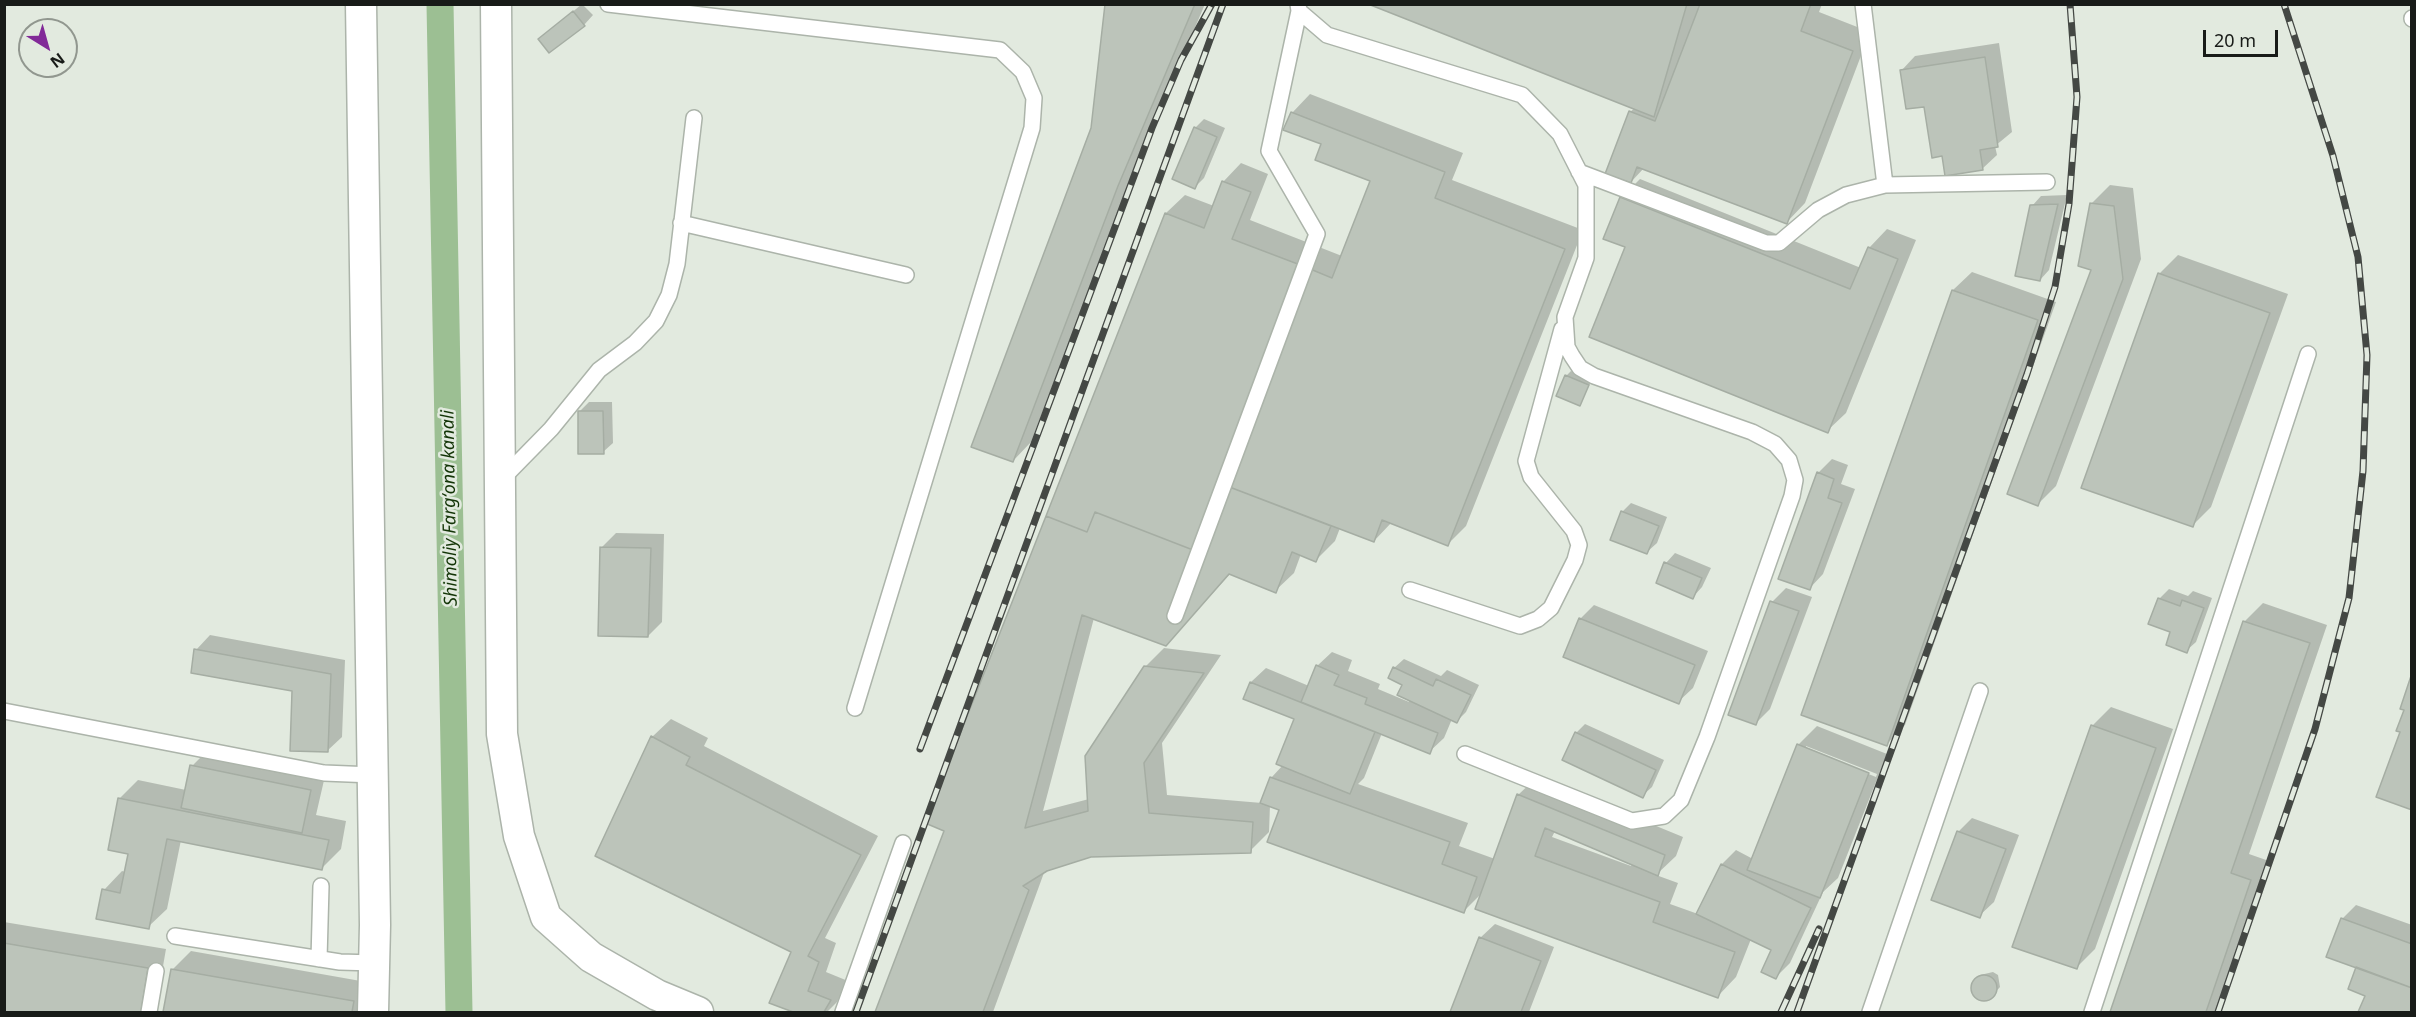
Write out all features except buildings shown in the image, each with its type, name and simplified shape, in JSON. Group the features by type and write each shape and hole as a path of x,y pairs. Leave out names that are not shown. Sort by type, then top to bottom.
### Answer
{"street":[{"path":"361,4 373,775 373,1012"},
{"path":"496,4 498,483 502,734 519,836 546,917 591,957 657,995 698,1012"}],"lane":[{"path":"608,4 1000,50 1023,72 1034,98 1032,128 855,708"},
{"path":"1863,4 1885,185"},
{"path":"1299,8 1327,35 1522,95 1560,134 1586,185 1586,258 1565,317 1526,461 1531,477 1574,531 1579,545 1575,560 1551,608 1538,619 1520,626 1410,590"},
{"path":"1175,616 1317,234 1269,151 1299,8"},
{"path":"498,483 551,429 599,370 635,343 656,321 671,285 694,118"},
{"path":"1579,171 1766,243 1779,243 1818,210 1846,195 1885,185 2047,182"},
{"path":"681,223 906,276"},
{"path":"1465,754 1632,821 1664,816 1681,800 1707,737 1792,496 1795,480 1789,460 1775,444 1752,432 1594,376 1580,368 1567,347 1565,317"},
{"path":"2092,1012 2308,354"},
{"path":"1870,1012 1980,691"},
{"path":"4,711 324,772 373,775"},
{"path":"843,1012 903,843"},
{"path":"319,959 321,886"},
{"path":"175,936 319,959 374,963"},
{"path":"149,1012 156,971"}],"waterway":[{"name":"Shimoliy Fargʻona kanali","path":"440,4 459,1012"}],"railway":[{"path":"920,749 1152,128 1181,60 1212,4"},
{"path":"856,1012 1223,4"},
{"path":"1797,1012 2027,374 2055,287 2069,204 2077,97 2070,4"},
{"path":"2218,1012 2315,729 2349,598 2363,471 2367,355 2358,257 2333,156 2284,4"},
{"path":"1781,1012 1819,929"}]}
